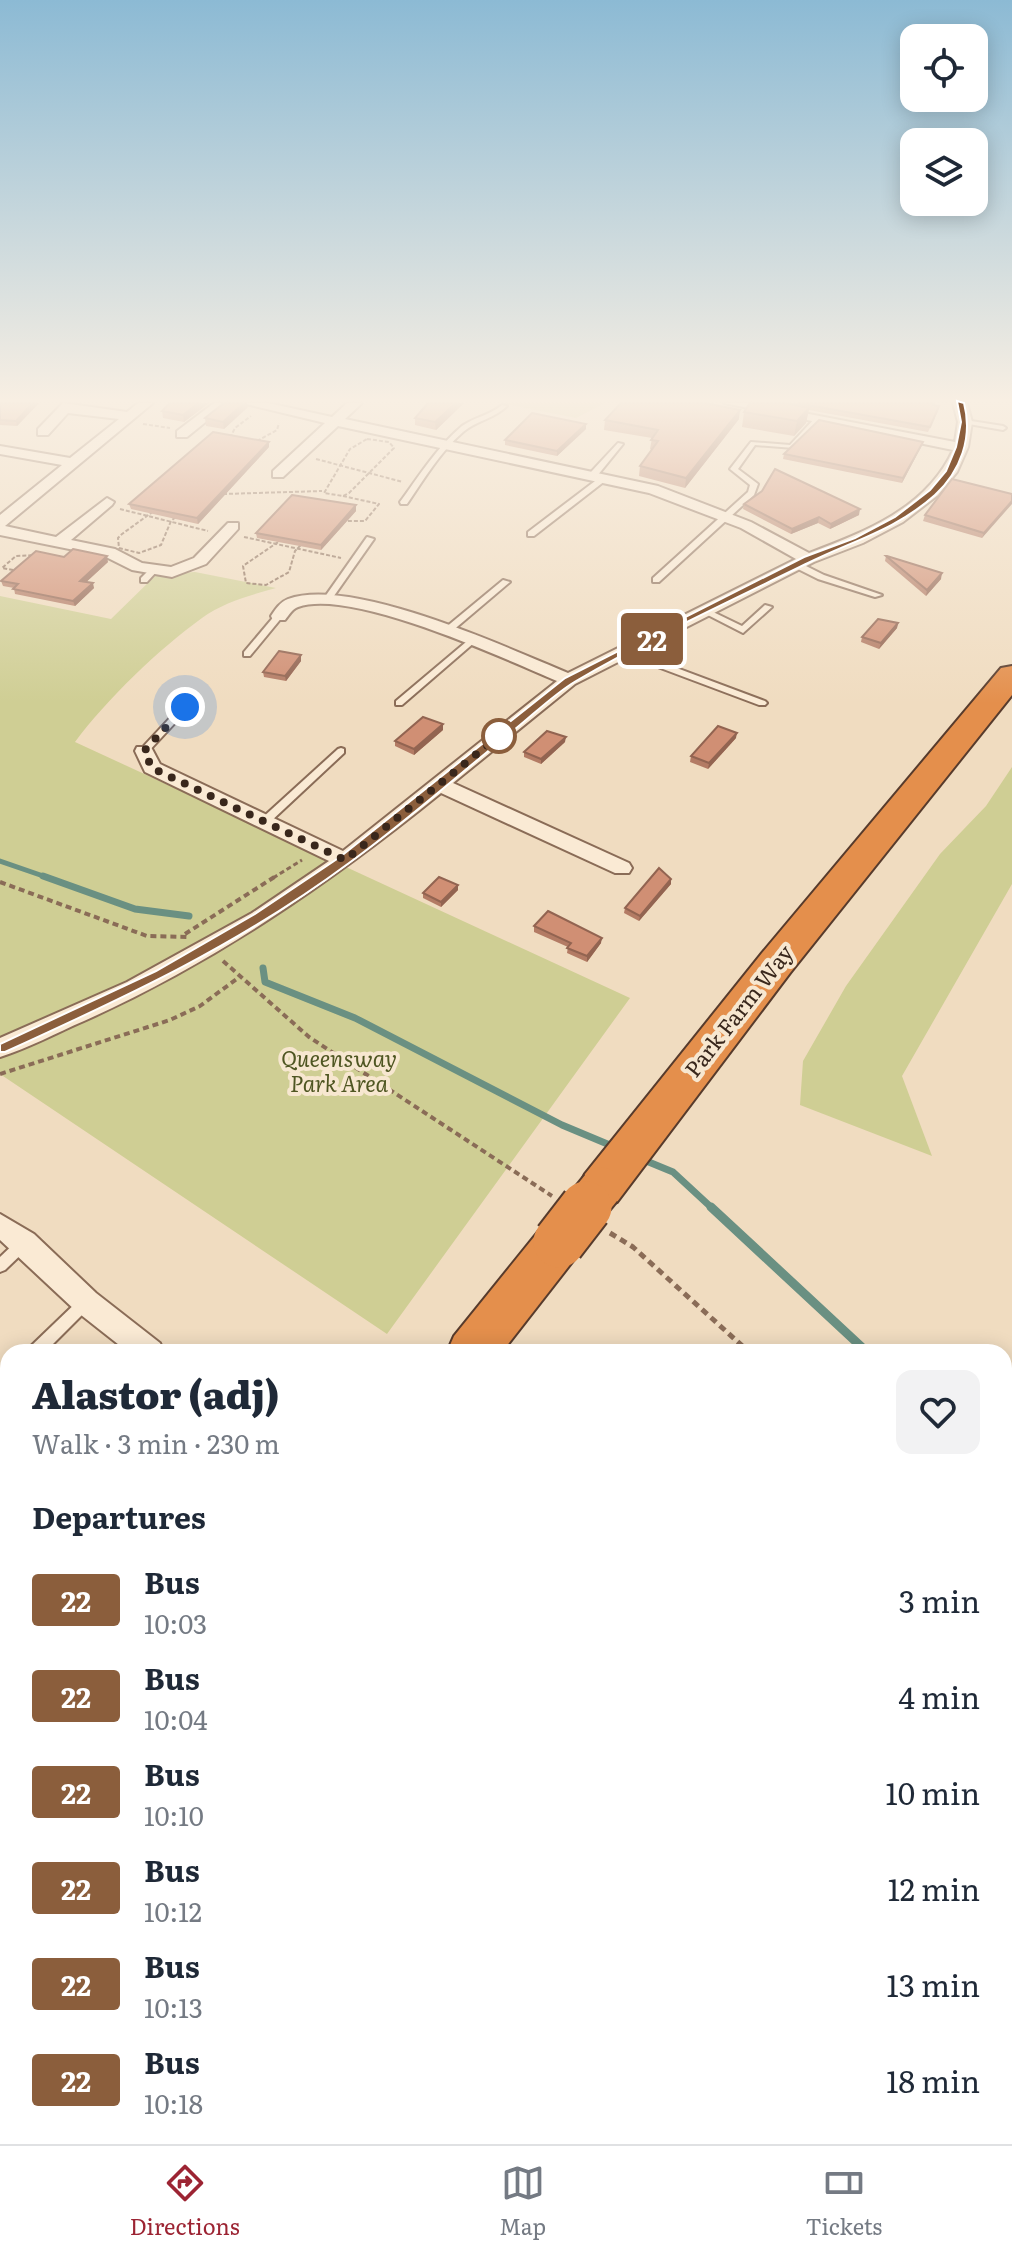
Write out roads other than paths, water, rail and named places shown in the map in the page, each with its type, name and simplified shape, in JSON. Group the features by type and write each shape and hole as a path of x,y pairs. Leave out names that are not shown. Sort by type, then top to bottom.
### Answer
{"highway":[{"name":"Park Farm Way","path":"477,1344 557,1220 604,1210 776,963 1012,675"}],"street":[{"path":"0,523 25,503"},
{"path":"58,543 106,503"},
{"path":"689,503 725,517 802,562"},
{"path":"0,1048 188,961 345,860 569,680 802,562 858,540 898,519 919,503"},
{"path":"0,530 109,552 149,575 190,568 233,526"},
{"path":"279,616 290,604 326,601 427,622 569,680"},
{"path":"144,751 152,768 345,860"},
{"path":"438,784 622,868"},
{"path":"0,1225 25,1242 86,1302 140,1344"}],"lane":[{"path":"531,534 568,503"},
{"path":"656,580 740,503"},
{"path":"326,601 370,539"},
{"path":"802,562 821,577 878,595"},
{"path":"448,630 506,582"},
{"path":"706,612 743,630 768,607"},
{"path":"247,654 279,616"},
{"path":"399,703 472,640"},
{"path":"626,652 762,703"},
{"path":"144,751 185,707"},
{"path":"265,821 341,751"},
{"path":"0,1266 25,1242"},
{"path":"43,1344 86,1302"}],"waterway":[{"path":"0,861 49,878"},
{"path":"43,876 135,909 189,916"},
{"path":"263,968 265,982 355,1018 562,1125 617,1148"},
{"path":"639,1158 673,1172 713,1209"},
{"path":"711,1207 858,1344"}],"park label":[{"name":"Queensway Park Area","path":"339,1072"}]}
